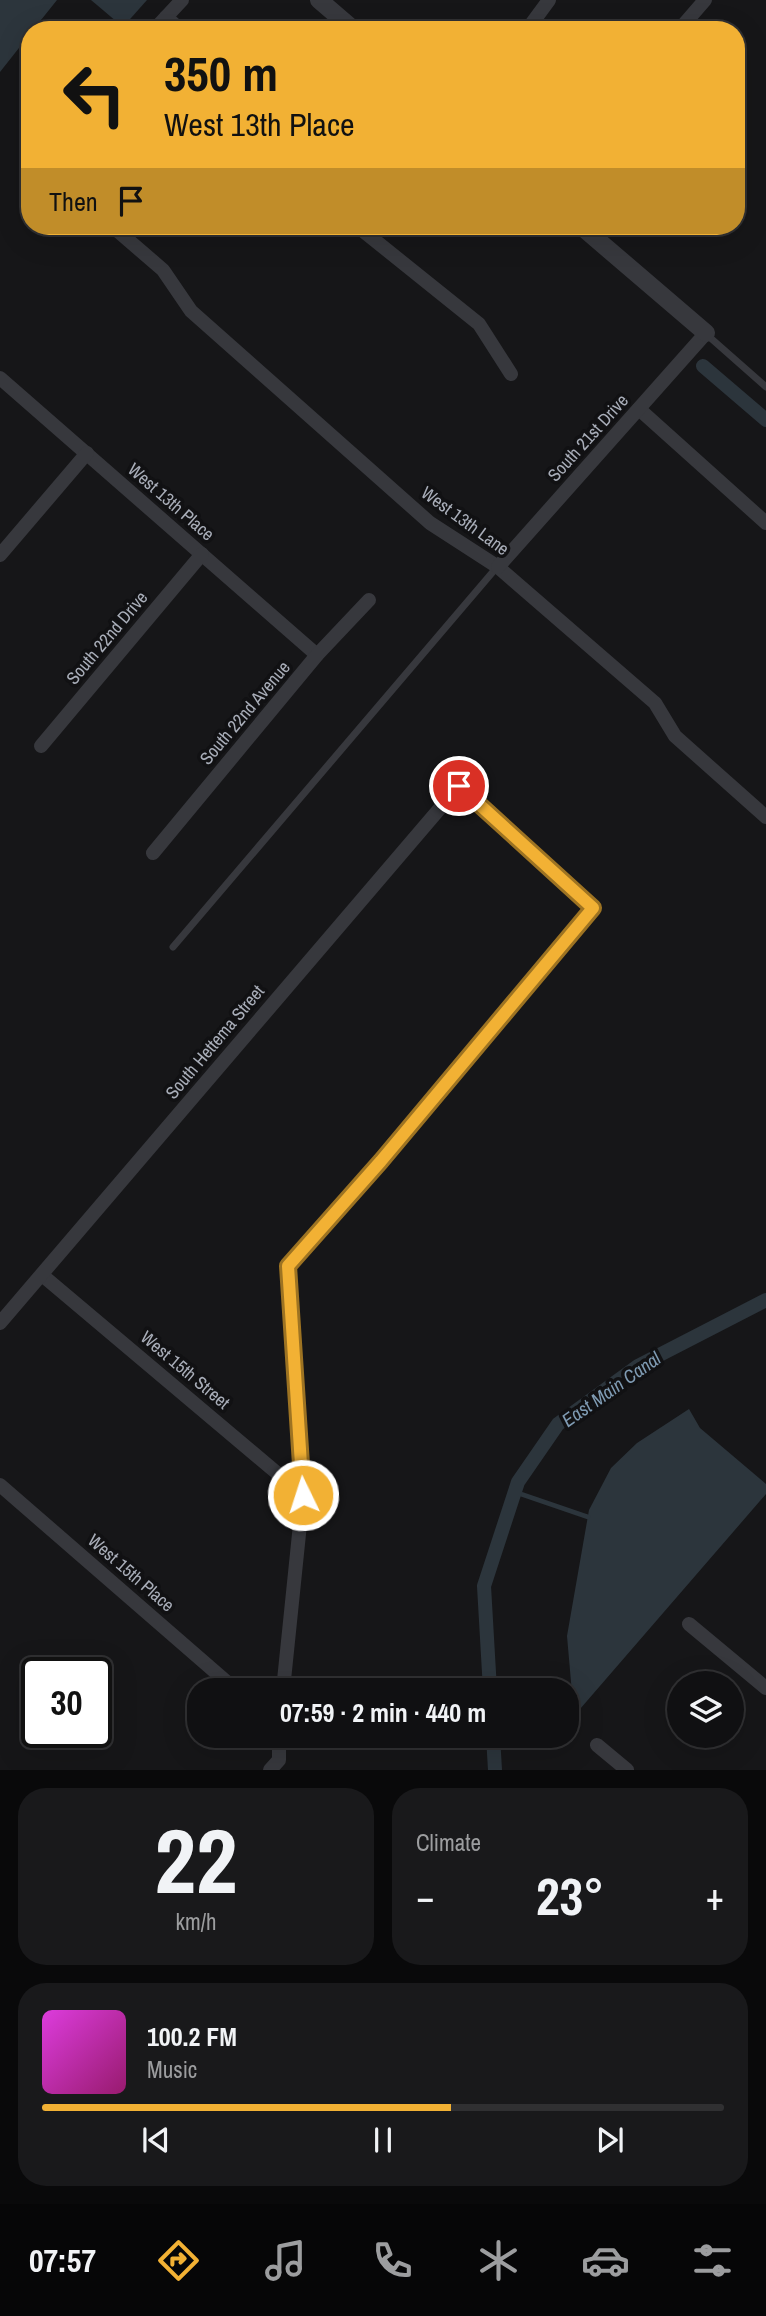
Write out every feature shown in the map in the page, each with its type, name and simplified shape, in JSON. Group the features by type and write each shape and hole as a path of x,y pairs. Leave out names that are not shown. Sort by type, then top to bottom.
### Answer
{"street":[{"path":"162,21 182,0"},
{"path":"319,0 344,21"},
{"path":"534,21 549,0"},
{"path":"687,21 705,0"},
{"path":"166,17 171,21"},
{"name":"West 13th Lane","path":"122,235 163,270 191,311 430,523 498,567 655,703 676,736 766,817"},
{"path":"368,235 479,324 511,374"},
{"path":"592,235 706,333"},
{"name":"South 21st Drive","path":"498,567 706,333"},
{"name":"West 13th Place","path":"0,378 317,655"},
{"path":"639,409 766,523"},
{"path":"0,555 86,453"},
{"name":"South 22nd Drive","path":"41,746 202,554"},
{"name":"South 22nd Avenue","path":"153,853 317,655 369,600"},
{"name":"South Hettema Street","path":"0,1323 459,786 593,908 390,1150 288,1266 303,1495"},
{"name":"West 15th Street","path":"42,1275 303,1495"},
{"name":"West 15th Place","path":"0,1485 222,1678"},
{"path":"284,1678 303,1495"},
{"path":"689,1623 766,1688"},
{"path":"597,1745 626,1770"},
{"path":"270,1770 279,1760 279,1748"}],"lane":[{"path":"706,333 766,387"},
{"path":"173,947 498,567"}],"shaded area":[{"path":"0,0 57,0 40,21 21,21 21,45 0,72"},
{"path":"91,0 147,0 128,21 116,21"},
{"path":"689,1409 700,1428 766,1484 766,1494 579,1710 579,1678 571,1678 567,1636 589,1510 611,1468 637,1443"}],"waterway":[{"path":"703,366 766,420"},
{"name":"East Main Canal","path":"489,1678 484,1586 518,1482 558,1424 638,1366 766,1300"},
{"path":"515,1492 588,1517"},
{"name":"East Main Canal","path":"494,1748 495,1770"}],"route":[{"path":"303,1495 288,1266 381,1161 593,908 459,786"}]}
